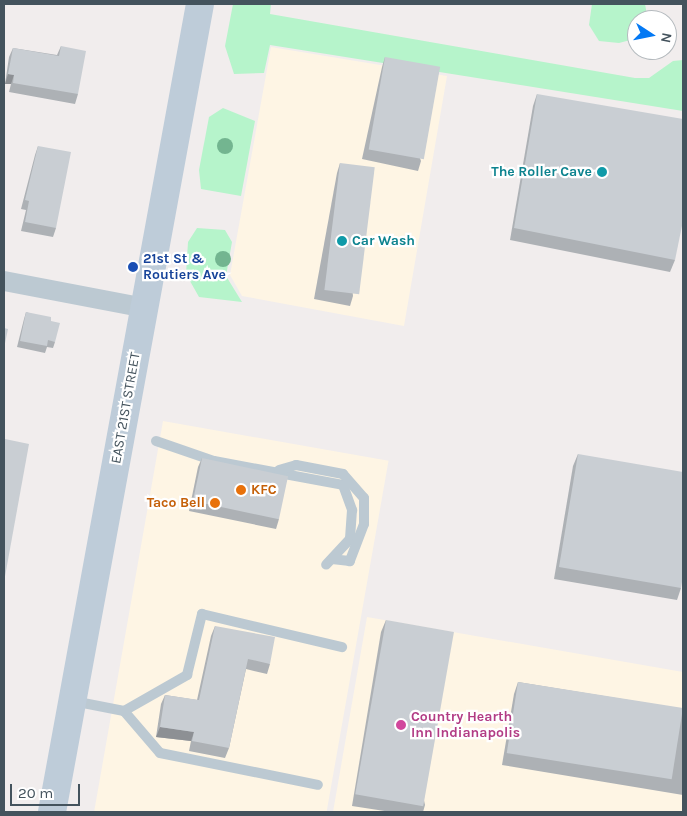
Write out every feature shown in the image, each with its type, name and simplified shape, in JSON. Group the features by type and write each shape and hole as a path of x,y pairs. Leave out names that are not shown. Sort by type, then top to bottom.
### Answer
{"main road":[{"name":"EAST 21ST STREET","path":"52,812 200,4"}],"street":[{"path":"4,281 145,308"}],"lane":[{"path":"156,441 214,461 343,485 352,510 350,540 329,562 350,561 364,524 364,498 343,474 296,465 275,471"},
{"path":"124,711 187,675 202,614 342,647"},
{"path":"72,701 124,711 160,752 318,785"}],"shaded area":[{"path":"271,47 447,76 404,326 242,296 230,275"},
{"path":"163,421 389,461 327,812 94,812"},
{"path":"367,617 683,672 683,812 333,812"}],"green space":[{"path":"233,4 271,4 270,14 635,78 649,78 673,61 683,60 683,111 270,45 264,73 234,74 225,46"},
{"path":"592,4 645,4 646,10 627,10 627,41 619,43 599,41 589,25"},
{"path":"223,108 255,121 241,196 201,189 199,170 209,117"},
{"path":"197,228 225,230 232,242 226,276 242,302 199,297 186,274 188,242"}],"building":[{"path":"61,46 86,51 78,94 13,83 14,75 8,74 13,48 59,56"},
{"path":"385,57 440,67 424,159 369,150"},
{"name":"The Roller Cave","path":"537,94 683,119 683,221 675,260 514,228"},
{"path":"38,146 71,152 56,228 25,222 29,201 25,200"},
{"name":"Car Wash","path":"340,163 375,167 359,294 324,290"},
{"path":"26,312 51,317 51,321 60,323 55,342 48,340 47,346 20,341"},
{"path":"4,328 8,329 4,348"},
{"path":"5,439 29,444 4,582 4,446"},
{"path":"578,454 683,472 683,576 681,588 559,567"},
{"path":"202,458 288,476 279,519 193,501"},
{"name":"Country Hearth Inn Indianapolis","path":"386,620 454,632 423,806 355,794"},
{"path":"215,626 275,637 270,664 248,659 229,748 192,741 194,732 160,727 165,695 199,700"},
{"path":"518,682 683,708 672,779 507,753"}],"place":[{"name":"The Roller Cave","path":"602,172"},
{"name":"Car Wash","path":"342,241"},
{"name":"21st St & Routiers Ave","path":"133,267"},
{"name":"KFC","path":"241,490"},
{"name":"Taco Bell","path":"215,503"},
{"name":"Country Hearth Inn Indianapolis","path":"401,725"}]}
